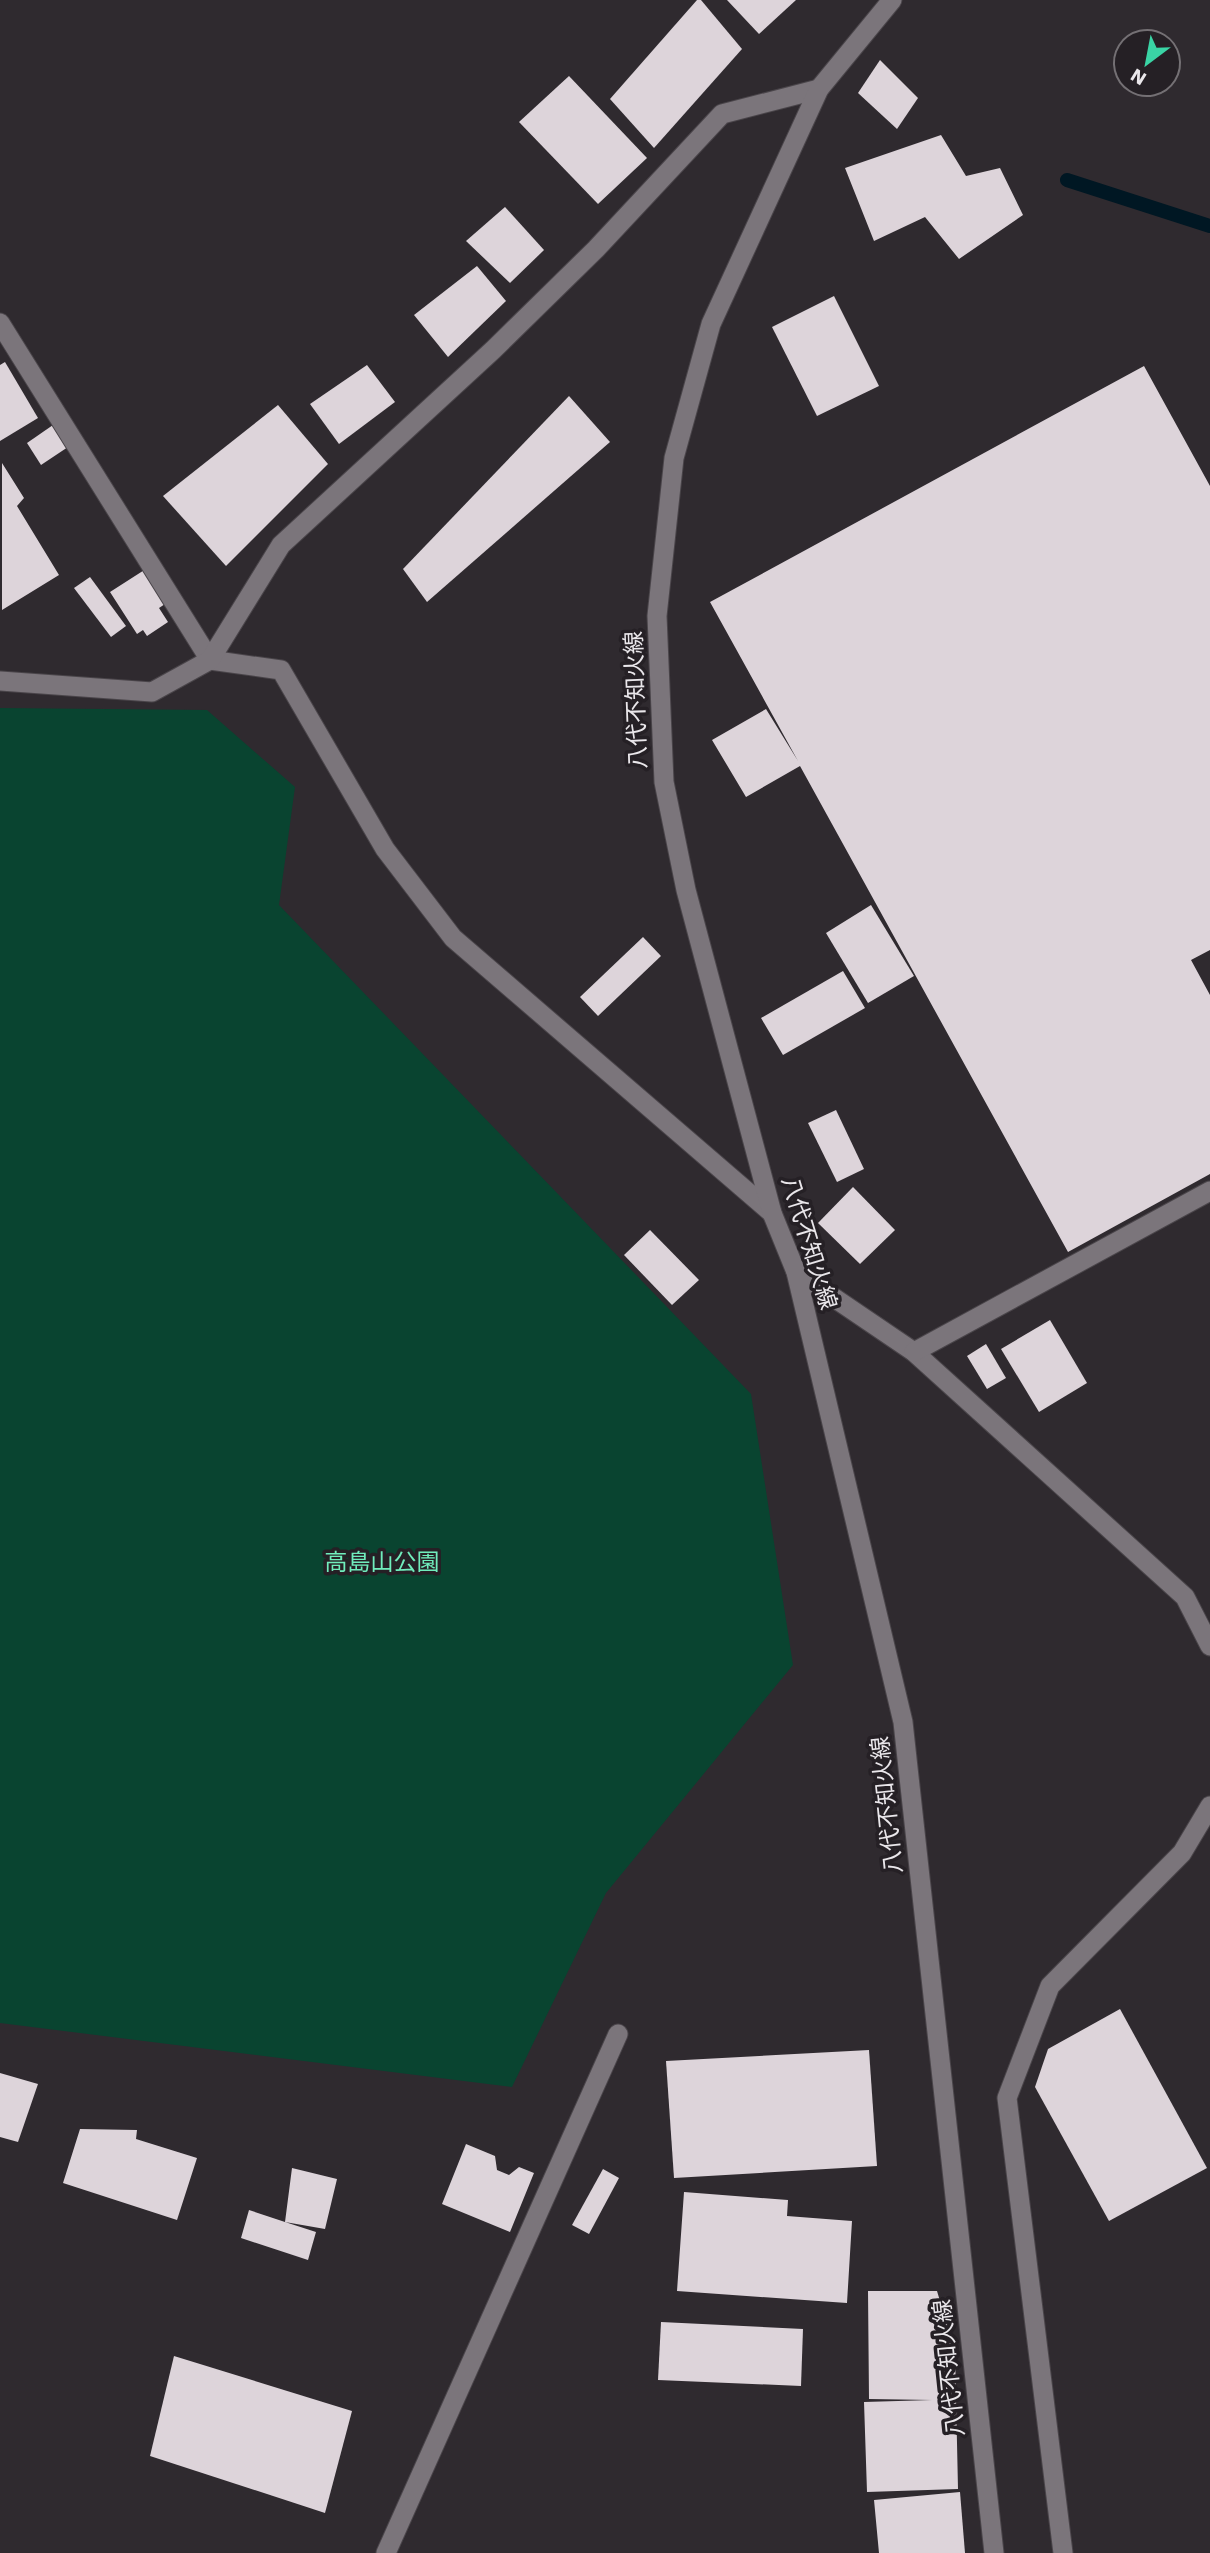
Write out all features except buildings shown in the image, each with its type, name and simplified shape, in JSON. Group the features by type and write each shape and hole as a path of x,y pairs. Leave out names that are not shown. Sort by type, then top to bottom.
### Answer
{"street":[{"name":"八代不知火線","path":"892,0 819,89 711,324 674,458 657,616 664,782 686,890 772,1213 796,1272 903,1723 994,2553"},
{"path":"0,681 152,692 210,660 281,545 493,350 596,249 722,114 819,89"},
{"path":"0,323 210,660"},
{"path":"210,660 281,670 384,849 453,938 772,1213"},
{"path":"914,1352 1210,1191"},
{"path":"796,1272 914,1352 1185,1597 1210,1646"},
{"path":"1063,2553 1007,2098 1050,1986 1182,1853 1210,1807"},
{"path":"386,2553 618,2034"}],"green space":[{"name":"高島山公園","path":"0,708 207,710 295,787 279,905 751,1394 793,1665 606,1893 512,2087 0,2023"}],"waterway":[{"path":"1067,180 1210,226"}]}
